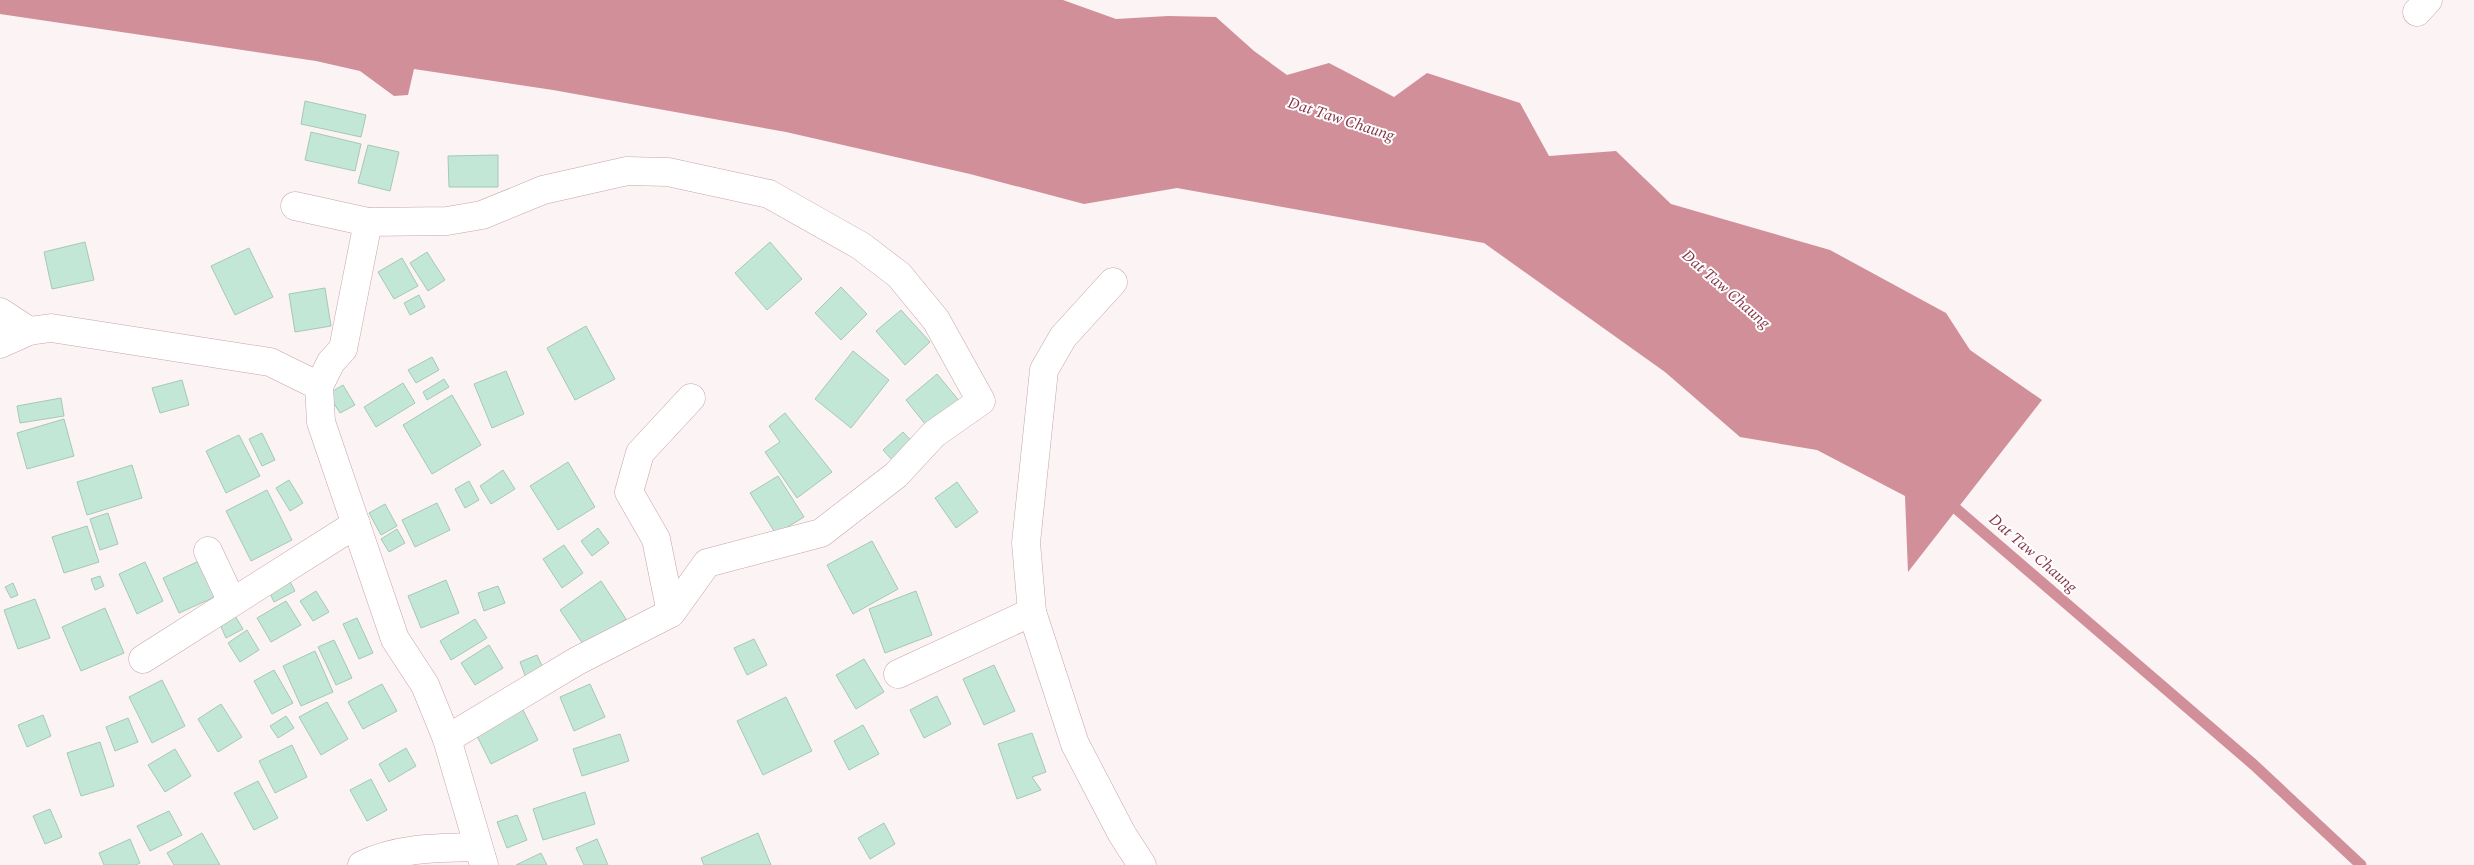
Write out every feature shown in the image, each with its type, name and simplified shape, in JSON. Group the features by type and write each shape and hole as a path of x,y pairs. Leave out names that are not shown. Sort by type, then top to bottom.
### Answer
{"street":[{"path":"295,206 368,222 447,221 482,215 543,190 627,171 668,172 769,194 861,246 899,275 936,320 981,401 934,434 896,475 822,533 707,563 671,613 576,661 447,739"},
{"path":"362,865 376,858 411,849 481,856 447,739 425,685 395,639 321,422 319,386 331,362 343,350 368,222"},
{"path":"1113,282 1063,337 1044,370 1026,543 1032,612 1075,744 1122,834 1142,865"},
{"path":"0,312 29,331"},
{"path":"0,344 29,331 51,328 270,362 319,386"},
{"path":"671,613 656,539 629,492 640,453 691,398"},
{"path":"143,659 356,524"},
{"path":"208,551 232,602"},
{"path":"898,674 1032,612"}],"water":[{"path":"0,0 1063,0 1116,19 1168,16 1216,17 1254,51 1287,75 1329,63 1394,97 1427,73 1520,103 1549,156 1616,151 1671,204 1830,250 1946,313 1970,350 2042,400 1908,572 1905,496 1817,450 1740,437 1665,372 1484,243 1177,188 1084,204 970,174 786,132 553,90 414,69 408,95 394,96 360,71 316,61 0,14"}],"building":[{"path":"305,101 366,115 361,137 301,124"},
{"path":"311,132 361,144 355,171 305,160"},
{"path":"368,145 399,152 390,191 358,183"},
{"path":"498,155 498,187 449,187 448,156"},
{"path":"85,242 94,280 52,289 44,252"},
{"path":"770,242 802,279 767,310 735,273"},
{"path":"249,248 273,297 235,315 211,266"},
{"path":"427,252 445,280 428,291 410,263"},
{"path":"402,258 418,286 394,299 378,272"},
{"path":"841,287 867,314 841,340 815,313"},
{"path":"325,288 331,326 295,332 289,294"},
{"path":"419,295 425,307 410,315 404,303"},
{"path":"901,310 930,342 905,365 876,331"},
{"path":"586,326 615,379 575,400 547,348"},
{"path":"853,351 889,380 851,428 815,399"},
{"path":"432,357 439,370 416,383 408,370"},
{"path":"506,371 524,414 492,428 474,384"},
{"path":"937,374 965,408 933,434 906,400"},
{"path":"444,379 449,387 427,400 423,392"},
{"path":"182,380 189,405 160,413 152,388"},
{"path":"403,383 415,403 376,427 364,407"},
{"path":"343,385 355,405 340,413 328,394"},
{"path":"452,395 481,445 432,474 403,425"},
{"path":"61,398 64,416 20,423 17,406"},
{"path":"785,413 832,472 797,498 765,452 780,442 769,426"},
{"path":"64,419 74,456 27,469 17,433"},
{"path":"903,432 923,453 903,472 883,450"},
{"path":"262,433 275,460 262,466 249,439"},
{"path":"239,435 260,476 226,493 206,451"},
{"path":"568,462 595,507 558,530 530,486"},
{"path":"132,465 142,498 87,515 77,482"},
{"path":"503,470 515,489 491,504 480,486"},
{"path":"778,476 804,517 776,534 750,493"},
{"path":"289,480 303,503 290,511 276,488"},
{"path":"469,481 479,500 465,508 455,489"},
{"path":"957,482 978,512 956,528 935,498"},
{"path":"267,490 292,540 251,561 226,511"},
{"path":"437,503 450,530 415,547 402,520"},
{"path":"385,504 397,526 381,535 369,513"},
{"path":"108,513 118,544 100,550 90,519"},
{"path":"87,526 99,562 64,573 52,537"},
{"path":"598,528 609,543 592,556 581,541"},
{"path":"397,529 405,543 389,552 381,539"},
{"path":"872,541 898,589 853,614 827,565"},
{"path":"564,545 583,573 562,588 543,559"},
{"path":"201,560 217,596 179,613 163,578"},
{"path":"145,562 163,601 137,614 119,574"},
{"path":"100,576 104,586 95,590 91,579"},
{"path":"287,576 295,591 274,602 267,587"},
{"path":"446,580 459,613 421,628 408,596"},
{"path":"601,581 626,619 585,647 560,610"},
{"path":"13,583 18,595 11,598 5,587"},
{"path":"498,586 505,603 484,611 478,593"},
{"path":"316,591 329,612 313,621 300,601"},
{"path":"916,591 932,635 885,653 869,609"},
{"path":"35,599 50,638 18,649 4,610"},
{"path":"286,601 301,625 271,642 257,618"},
{"path":"105,608 124,653 81,671 62,627"},
{"path":"234,614 243,629 226,638 219,622"},
{"path":"357,618 373,653 359,659 343,624"},
{"path":"475,619 487,638 451,660 440,641"},
{"path":"247,630 259,650 240,662 228,643"},
{"path":"754,639 767,665 747,675 734,648"},
{"path":"334,640 352,678 336,685 318,647"},
{"path":"489,645 503,668 475,685 461,663"},
{"path":"315,651 333,692 301,706 283,666"},
{"path":"537,655 544,670 526,678 520,662"},
{"path":"864,659 884,692 856,709 836,675"},
{"path":"994,665 1015,711 984,725 963,679"},
{"path":"274,670 293,703 272,714 254,681"},
{"path":"162,680 185,726 152,743 129,697"},
{"path":"382,684 397,711 363,729 348,702"},
{"path":"590,684 605,717 574,731 560,697"},
{"path":"937,696 951,724 924,738 910,710"},
{"path":"786,697 812,751 763,775 737,721"},
{"path":"327,702 348,739 321,755 299,717"},
{"path":"221,704 242,737 218,752 198,719"},
{"path":"520,704 538,740 491,764 473,728"},
{"path":"43,715 51,736 27,747 18,725"},
{"path":"286,716 294,728 278,738 270,726"},
{"path":"128,718 138,742 115,751 106,727"},
{"path":"863,725 879,754 849,770 834,741"},
{"path":"1032,733 1046,772 1032,777 1041,790 1017,799 998,744"},
{"path":"620,734 629,761 582,776 573,749"},
{"path":"100,742 114,786 81,796 67,753"},
{"path":"292,745 307,777 275,793 259,761"},
{"path":"406,748 416,766 389,782 379,764"},
{"path":"175,749 191,776 165,792 148,765"},
{"path":"371,779 387,810 367,821 350,790"},
{"path":"258,781 278,818 254,830 234,793"},
{"path":"585,792 595,824 543,840 533,809"},
{"path":"50,809 62,837 45,844 33,816"},
{"path":"169,811 182,835 150,851 137,826"},
{"path":"517,815 527,840 507,848 497,822"},
{"path":"884,823 895,844 870,859 858,838"},
{"path":"202,833 220,865 174,865 167,853"},
{"path":"758,833 771,865 704,865 701,858"},
{"path":"130,839 140,863 136,865 104,865 99,853"},
{"path":"597,839 608,865 584,865 576,848"},
{"path":"541,853 547,865 516,865"}],"waterway":[{"name":"Dat Taw Chaung","path":"1946,500 2254,765 2361,865"}]}
